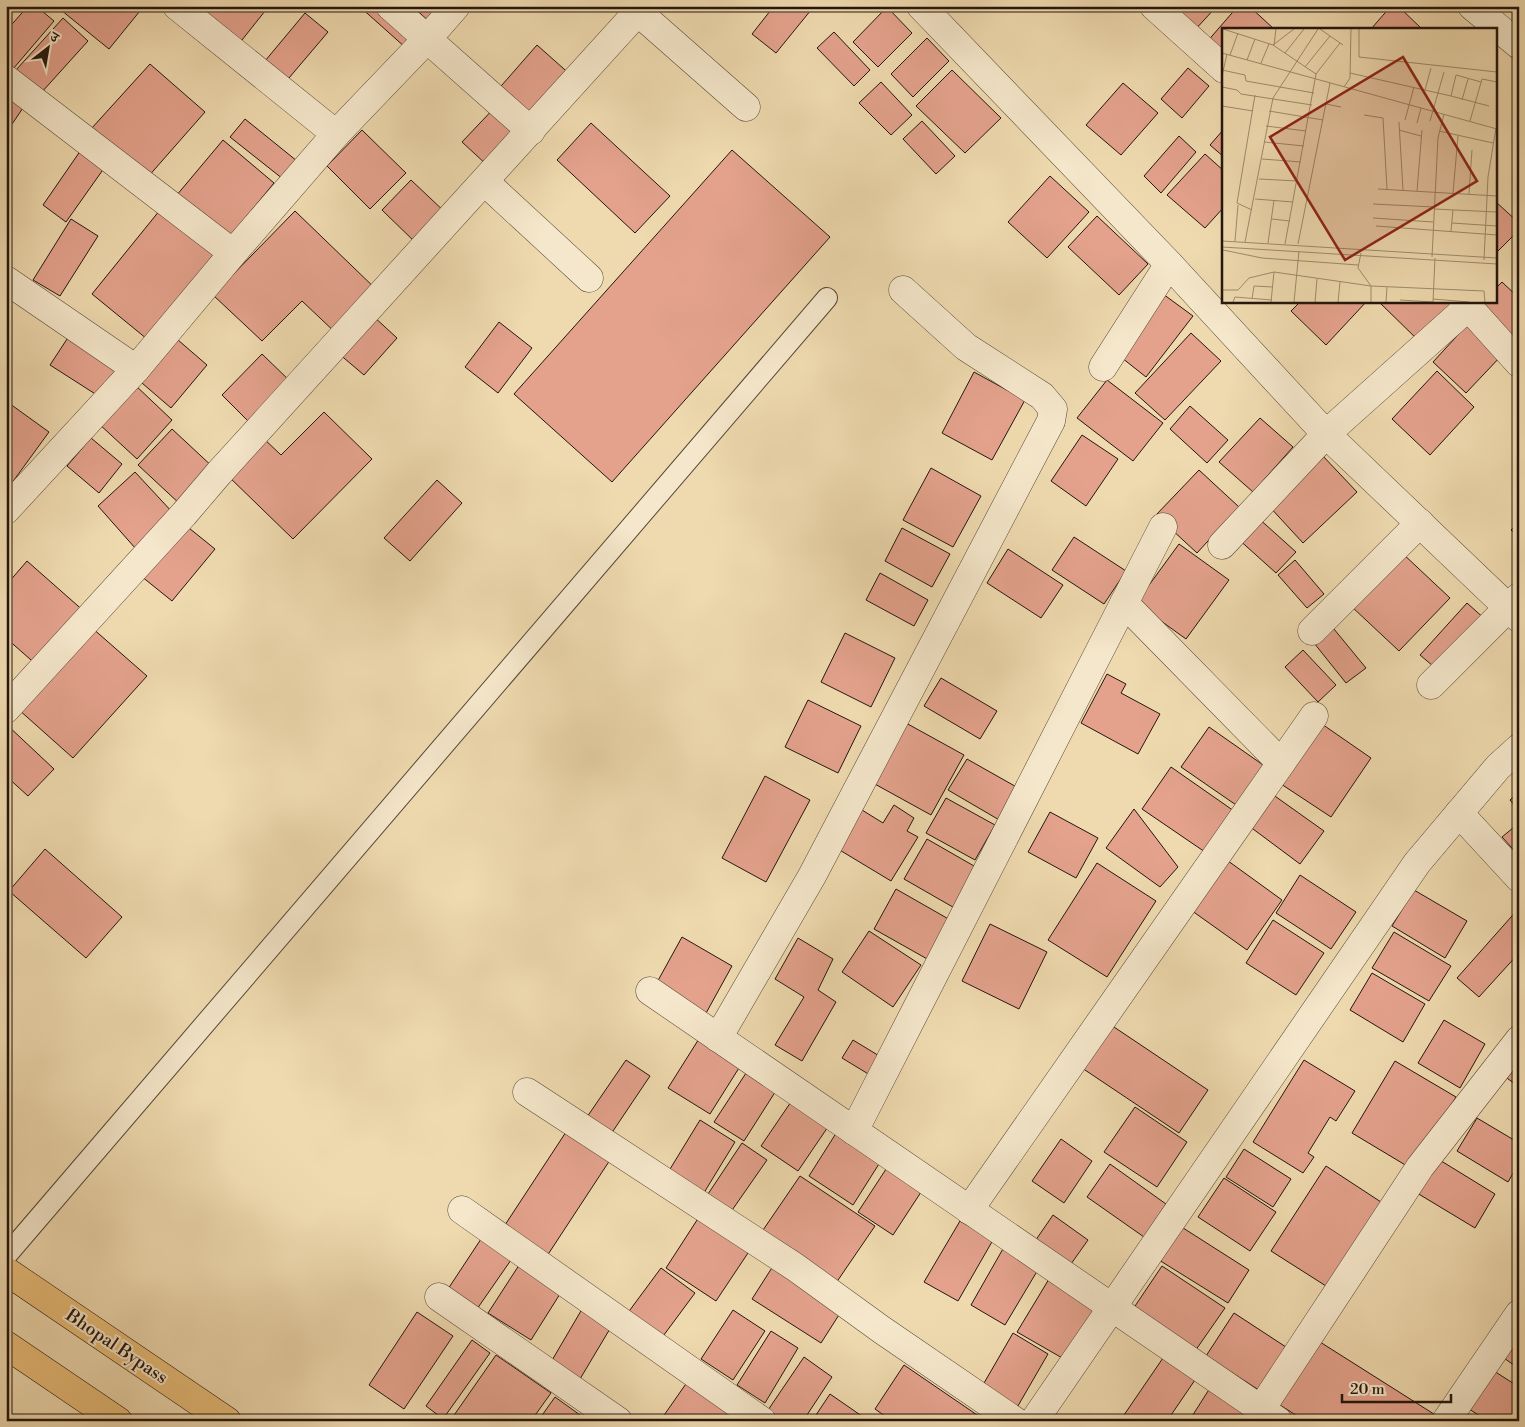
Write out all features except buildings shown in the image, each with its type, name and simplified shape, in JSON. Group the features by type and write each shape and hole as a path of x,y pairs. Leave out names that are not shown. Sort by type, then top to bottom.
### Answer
{"main road":[{"name":"Bhopal Bypass","path":"6,1271 213,1417"},
{"path":"6,1345 118,1421"}],"street":[{"path":"177,6 336,134"},
{"path":"390,6 531,131"},
{"path":"6,510 136,370 232,253 336,134 456,6"},
{"path":"921,6 1169,264 1326,434 1420,524 1515,607 1431,685"},
{"path":"1154,6 1222,67"},
{"path":"1472,6 1519,45"},
{"path":"6,709 641,9 746,107"},
{"path":"6,79 232,253"},
{"path":"484,182 589,278"},
{"path":"1103,366 1169,264"},
{"path":"6,280 136,370"},
{"path":"718,1038 812,876 1051,421 1053,409 1042,396 966,347 903,290"},
{"path":"1222,545 1326,434 1466,304 1519,363"},
{"path":"1312,631 1420,524"},
{"path":"854,1131 1163,526"},
{"path":"1124,603 1281,763"},
{"path":"969,1210 1314,716"},
{"path":"1034,1421 1417,863 1498,767 1519,748"},
{"path":"1459,814 1519,878"},
{"path":"650,991 1270,1415 1420,1167 1519,1040"},
{"path":"527,1092 795,1266 882,1330 1015,1421"},
{"path":"462,1210 762,1421"},
{"path":"439,1297 618,1421"},
{"path":"1446,1421 1519,1314"}],"lane":[{"path":"6,1256 828,298"}]}
